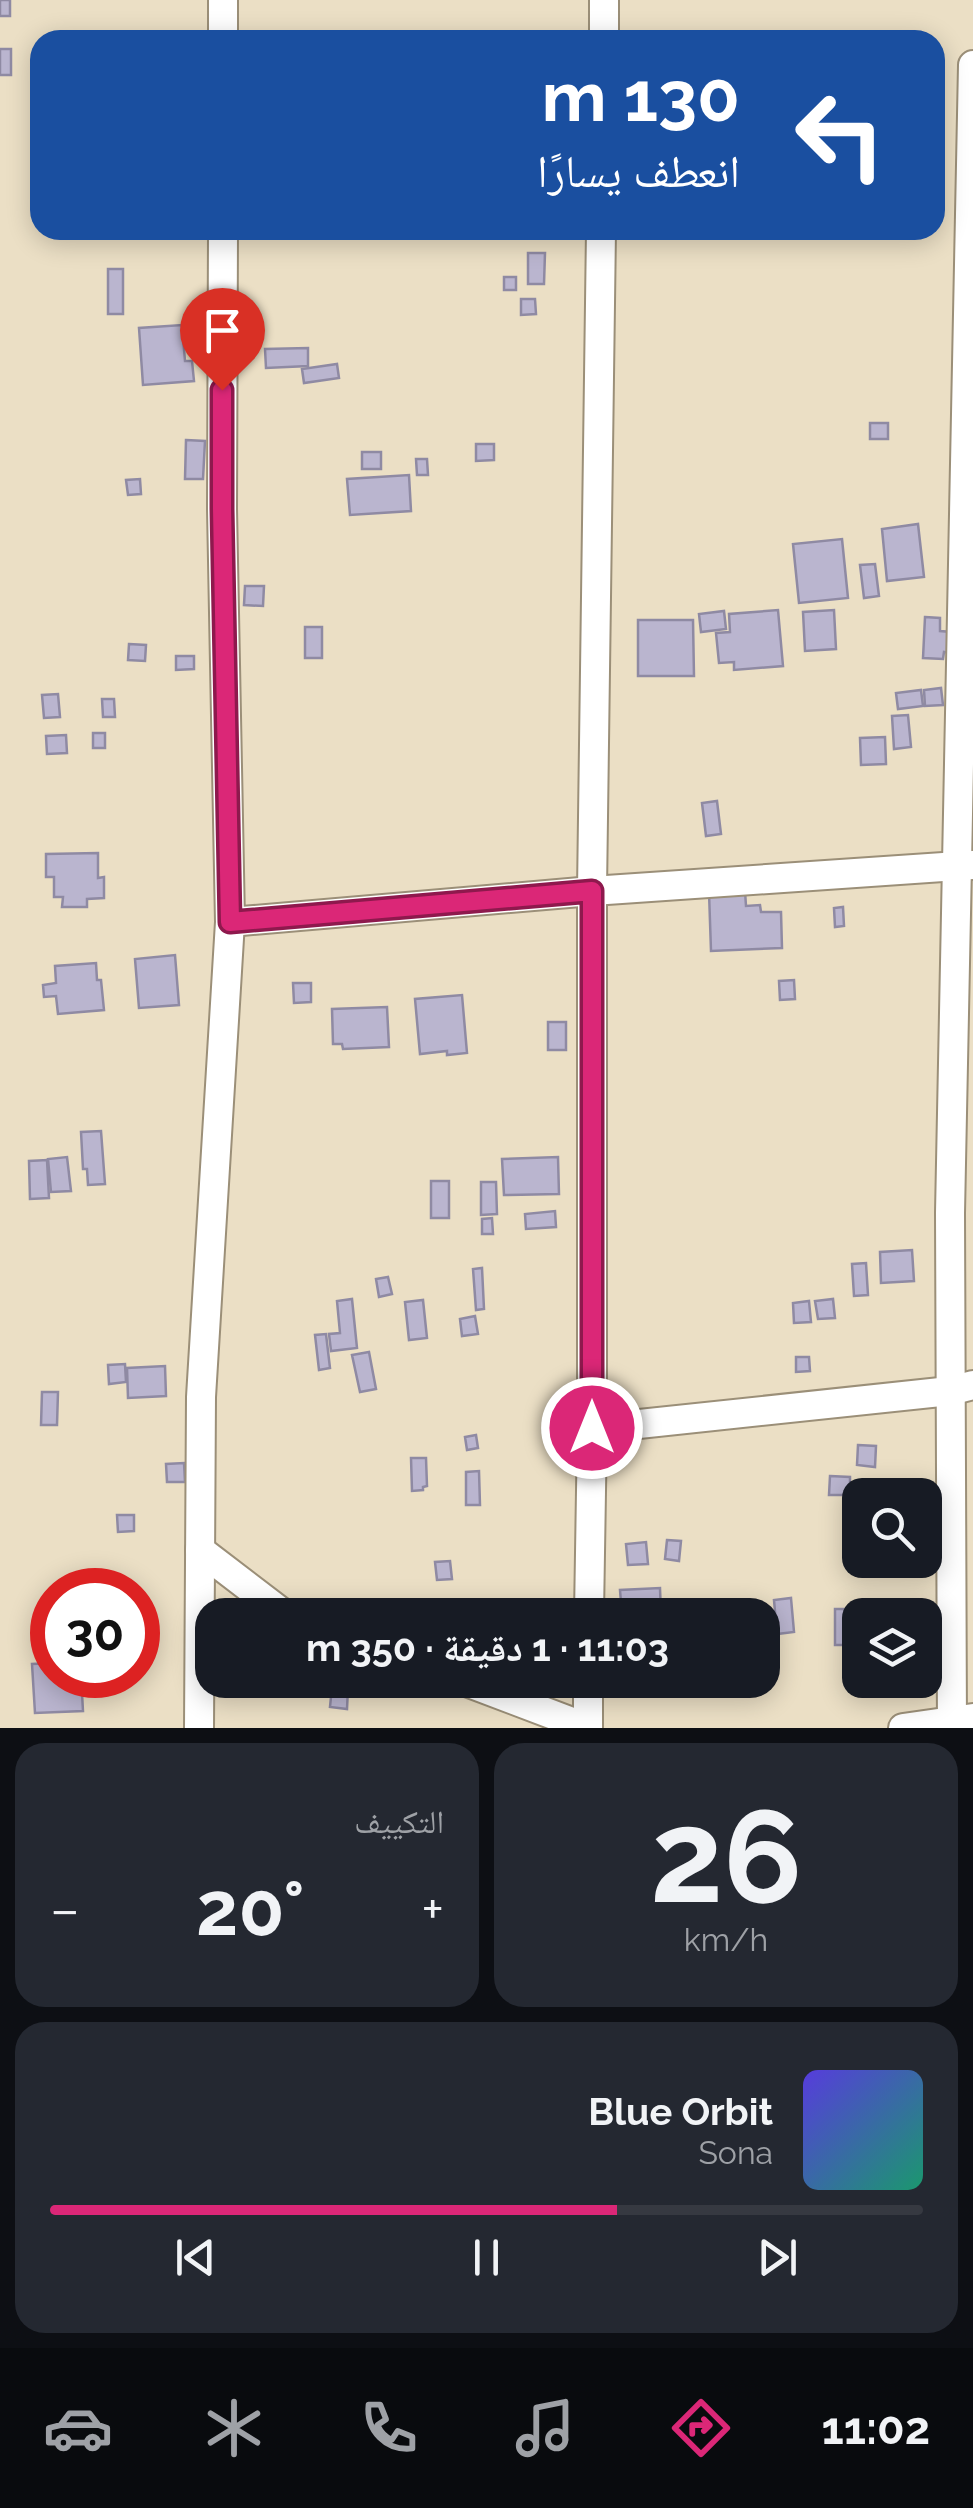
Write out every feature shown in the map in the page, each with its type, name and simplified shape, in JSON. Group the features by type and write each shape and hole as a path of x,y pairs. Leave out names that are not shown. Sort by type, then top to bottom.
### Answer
{"street":[{"path":"223,0 223,30"},
{"path":"604,0 604,30"},
{"path":"902,1728 959,1722 961,1388 950,1213 966,866 973,65"},
{"path":"199,1728 201,1397 230,922 222,509 223,240"},
{"path":"589,1598 592,891 601,240"},
{"path":"230,922 592,891 966,866"},
{"path":"592,1428 961,1388"},
{"path":"200,1550 263,1598"},
{"path":"509,1698 588,1728 588,1698"}],"building":[{"path":"0,0 10,0 10,16 0,16"},
{"path":"0,49 11,49 11,75 0,75"},
{"path":"528,253 545,253 544,284 528,284"},
{"path":"108,269 123,269 123,314 108,314"},
{"path":"504,277 516,277 516,290 504,290"},
{"path":"521,299 535,299 536,314 521,315"},
{"path":"182,325 185,361 192,361 194,381 143,385 139,328"},
{"path":"308,348 308,366 266,368 265,349"},
{"path":"337,364 339,378 304,383 302,369"},
{"path":"870,423 888,423 888,439 870,439"},
{"path":"186,440 205,441 203,479 185,479"},
{"path":"476,444 494,444 494,460 476,461"},
{"path":"362,452 381,452 381,469 362,469"},
{"path":"416,459 427,459 428,475 417,475"},
{"path":"409,475 411,511 350,515 347,479"},
{"path":"140,479 141,494 128,495 126,480"},
{"path":"918,524 924,577 887,581 882,529"},
{"path":"842,539 848,598 799,603 793,544"},
{"path":"875,564 879,596 864,598 860,565"},
{"path":"245,586 264,586 263,606 244,605"},
{"path":"778,610 783,666 734,670 734,662 719,663 716,633 730,632 729,614"},
{"path":"834,610 836,649 805,651 803,612"},
{"path":"724,611 726,629 701,632 699,614"},
{"path":"925,617 940,618 940,631 952,632 951,653 944,652 943,659 923,658"},
{"path":"638,620 693,620 694,676 638,676"},
{"path":"305,627 322,627 322,658 305,658"},
{"path":"129,644 146,645 145,661 128,660"},
{"path":"176,656 194,656 194,669 176,670"},
{"path":"941,688 943,705 925,706 924,690"},
{"path":"921,690 923,706 898,709 896,693"},
{"path":"58,694 60,717 44,718 42,695"},
{"path":"102,699 114,699 115,717 103,717"},
{"path":"908,715 911,747 894,749 892,716"},
{"path":"93,733 105,733 105,748 93,748"},
{"path":"66,735 67,753 47,754 46,736"},
{"path":"885,737 886,764 861,765 860,738"},
{"path":"717,801 721,834 706,836 702,803"},
{"path":"98,853 98,878 104,877 104,898 87,899 87,907 62,907 63,897 54,897 54,877 46,877 46,854"},
{"path":"745,891 746,906 760,905 761,912 781,912 782,948 711,951 709,892"},
{"path":"843,907 844,926 835,927 834,908"},
{"path":"175,955 179,1005 139,1008 135,959"},
{"path":"96,963 104,1010 58,1014 56,996 44,997 43,985 56,983 55,966"},
{"path":"794,980 795,999 780,1000 779,981"},
{"path":"293,983 311,983 311,1002 294,1003"},
{"path":"462,995 467,1053 420,1054 415,999"},
{"path":"387,1007 389,1047 343,1049 342,1044 333,1044 332,1009"},
{"path":"548,1022 566,1022 566,1050 548,1050"},
{"path":"101,1131 105,1184 88,1185 81,1132"},
{"path":"67,1157 71,1191 51,1192 48,1159"},
{"path":"558,1157 559,1194 504,1195 502,1159"},
{"path":"47,1160 49,1198 30,1199 29,1161"},
{"path":"431,1181 449,1181 449,1218 431,1218"},
{"path":"481,1182 496,1182 497,1214 481,1215"},
{"path":"555,1211 556,1227 526,1229 525,1214"},
{"path":"492,1218 493,1234 482,1234 482,1219"},
{"path":"912,1250 914,1281 881,1283 880,1252"},
{"path":"866,1263 868,1295 854,1296 852,1264"},
{"path":"482,1268 484,1309 476,1310 473,1269"},
{"path":"388,1277 392,1294 379,1297 376,1279"},
{"path":"352,1299 357,1348 331,1351 329,1334 340,1333 337,1301"},
{"path":"833,1299 835,1318 818,1319 815,1301"},
{"path":"423,1300 427,1338 409,1340 405,1302"},
{"path":"809,1301 811,1322 794,1323 793,1303"},
{"path":"475,1316 478,1334 462,1336 460,1319"},
{"path":"326,1334 330,1368 319,1370 315,1335"},
{"path":"369,1352 376,1389 360,1392 352,1355"},
{"path":"796,1357 809,1357 810,1371 796,1372"},
{"path":"125,1364 126,1382 109,1384 108,1365"},
{"path":"165,1366 166,1396 128,1398 127,1368"},
{"path":"42,1392 58,1392 57,1425 41,1425"},
{"path":"476,1435 478,1448 467,1450 465,1437"},
{"path":"858,1445 876,1446 875,1467 857,1465"},
{"path":"411,1458 426,1458 427,1486 423,1490 412,1491"},
{"path":"184,1463 185,1482 167,1482 166,1464"},
{"path":"479,1471 480,1505 466,1505 466,1472"},
{"path":"830,1476 850,1477 842,1478 842,1495 829,1495"},
{"path":"117,1515 134,1515 134,1531 118,1532"},
{"path":"667,1540 681,1541 679,1561 665,1559"},
{"path":"646,1542 648,1564 628,1565 626,1544"},
{"path":"450,1561 452,1579 437,1580 435,1562"},
{"path":"660,1588 660,1598 621,1598 620,1590"},
{"path":"791,1598 794,1632 780,1634 780,1599"},
{"path":"835,1609 842,1609 842,1645 835,1645"},
{"path":"34,1698 82,1698 83,1711 35,1713"},
{"path":"331,1698 348,1698 347,1709 330,1707"}],"route":[{"path":"222,390 230,922 592,891 592,1428"}]}
